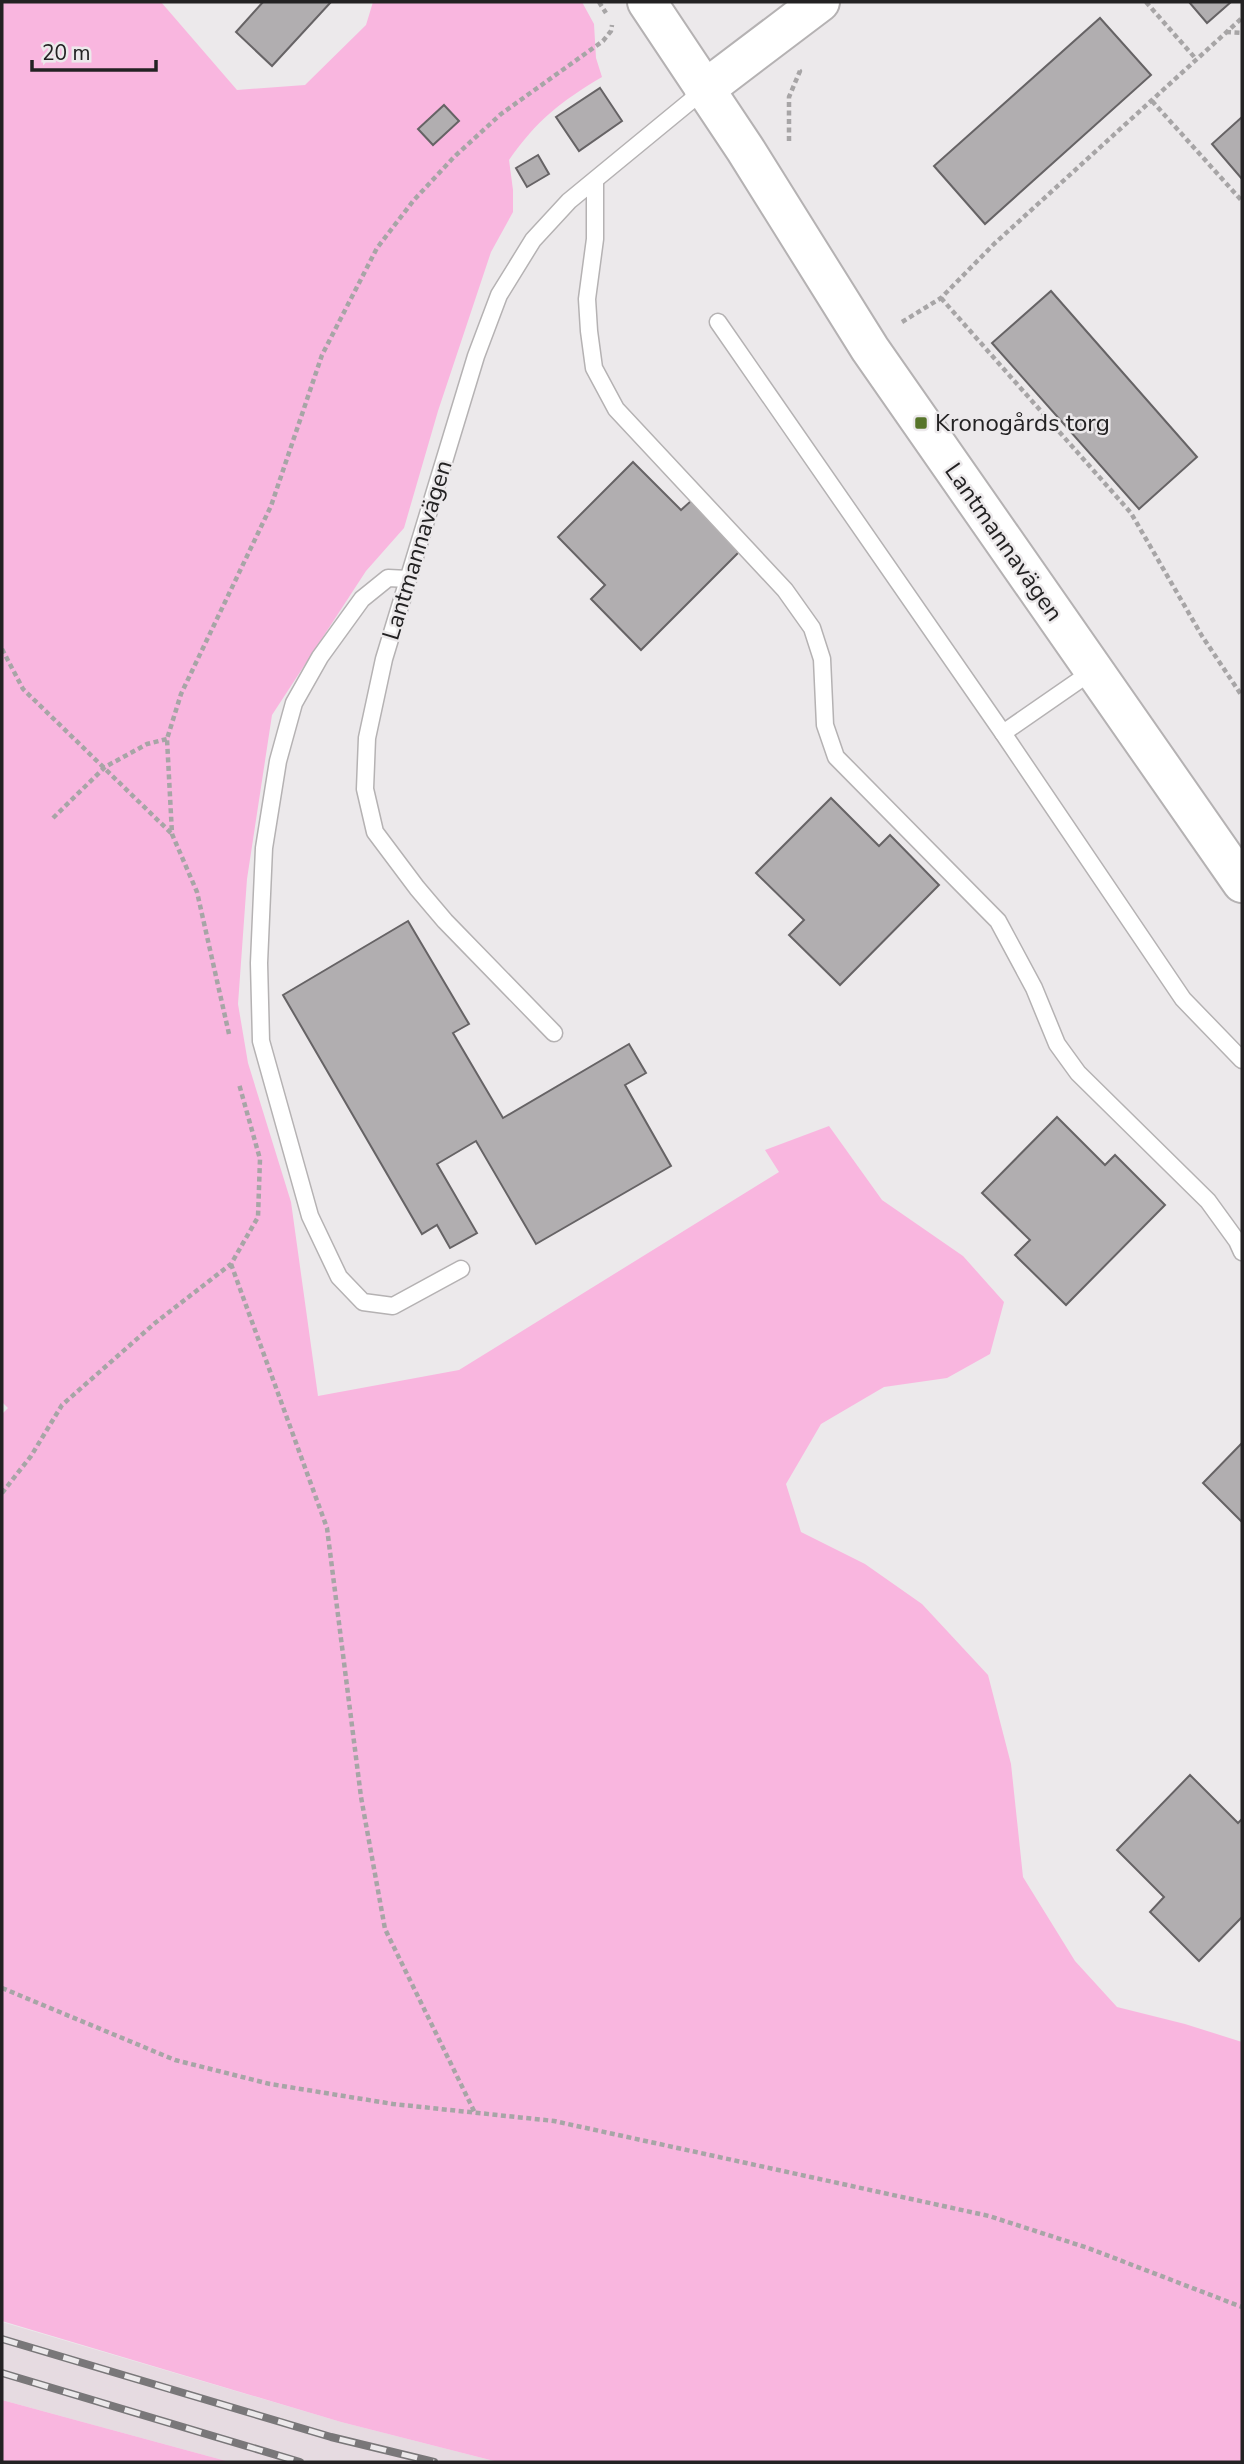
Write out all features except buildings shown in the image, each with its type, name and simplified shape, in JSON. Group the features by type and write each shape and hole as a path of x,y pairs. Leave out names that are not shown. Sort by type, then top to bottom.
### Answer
{"street":[{"name":"Lantmannavägen","path":"647,2 745,149 885,370 1242,883"},
{"path":"704,90 820,2"}],"lane":[{"name":"Lantmannavägen","path":"554,1034 445,921 375,832 365,789 367,738 384,659 476,356 499,295 533,240 569,201 704,90"},
{"path":"595,181 595,239 587,299 589,331 594,368 616,409 785,590 812,628 822,659 825,725 836,757 998,921 1034,988 1057,1044 1078,1073 1208,1200 1242,1252"},
{"path":"718,322 1003,733 1182,999 1242,1060"},
{"path":"408,579 387,578 362,599 320,657 294,703 278,761 264,848 259,963 261,1041 310,1216 339,1277 363,1302 393,1306 461,1269"},
{"path":"1003,733 1094,670"}],"path":[{"path":"1146,2 1196,59"},
{"path":"900,322 941,298 994,244 1242,18"},
{"path":"1226,32 1242,33"},
{"path":"1152,101 1242,201"},
{"path":"941,298 1131,513 1202,635 1242,696"},
{"path":"2,649 23,689 172,834"},
{"path":"53,818 105,767 147,744 167,739"},
{"path":"231,1264 327,1528 361,1797 385,1929 475,2113"},
{"path":"2,1988 174,2060 271,2084 393,2104 554,2121 989,2216 1088,2248 1242,2306"}],"shaded area":[{"path":"2,2 161,2 237,90 305,85 366,25 373,2 582,2 594,24 596,58 602,77 550,113 509,160 513,212 491,252 438,411 404,528 366,571 272,715 247,879 238,1004 248,1063 291,1202 318,1396 459,1370 779,1172 765,1150 829,1126 882,1200 963,1256 1004,1302 990,1354 947,1378 884,1387 821,1424 786,1484 801,1532 865,1564 922,1604 988,1675 1011,1764 1023,1877 1075,1961 1117,2007 1242,2042 1242,2462 498,2462 341,2422 2,2321 2,1414 8,1408 2,1402"},
{"path":"2,2322 341,2422 498,2462 230,2462 2,2400"},
{"path":"2,2400 230,2462 2,2462"}],"railway":[{"path":"2,2339 331,2437 434,2462"},
{"path":"2,2373 300,2462"}],"place":[{"name":"Kronogårds torg","path":"921,423"}]}
